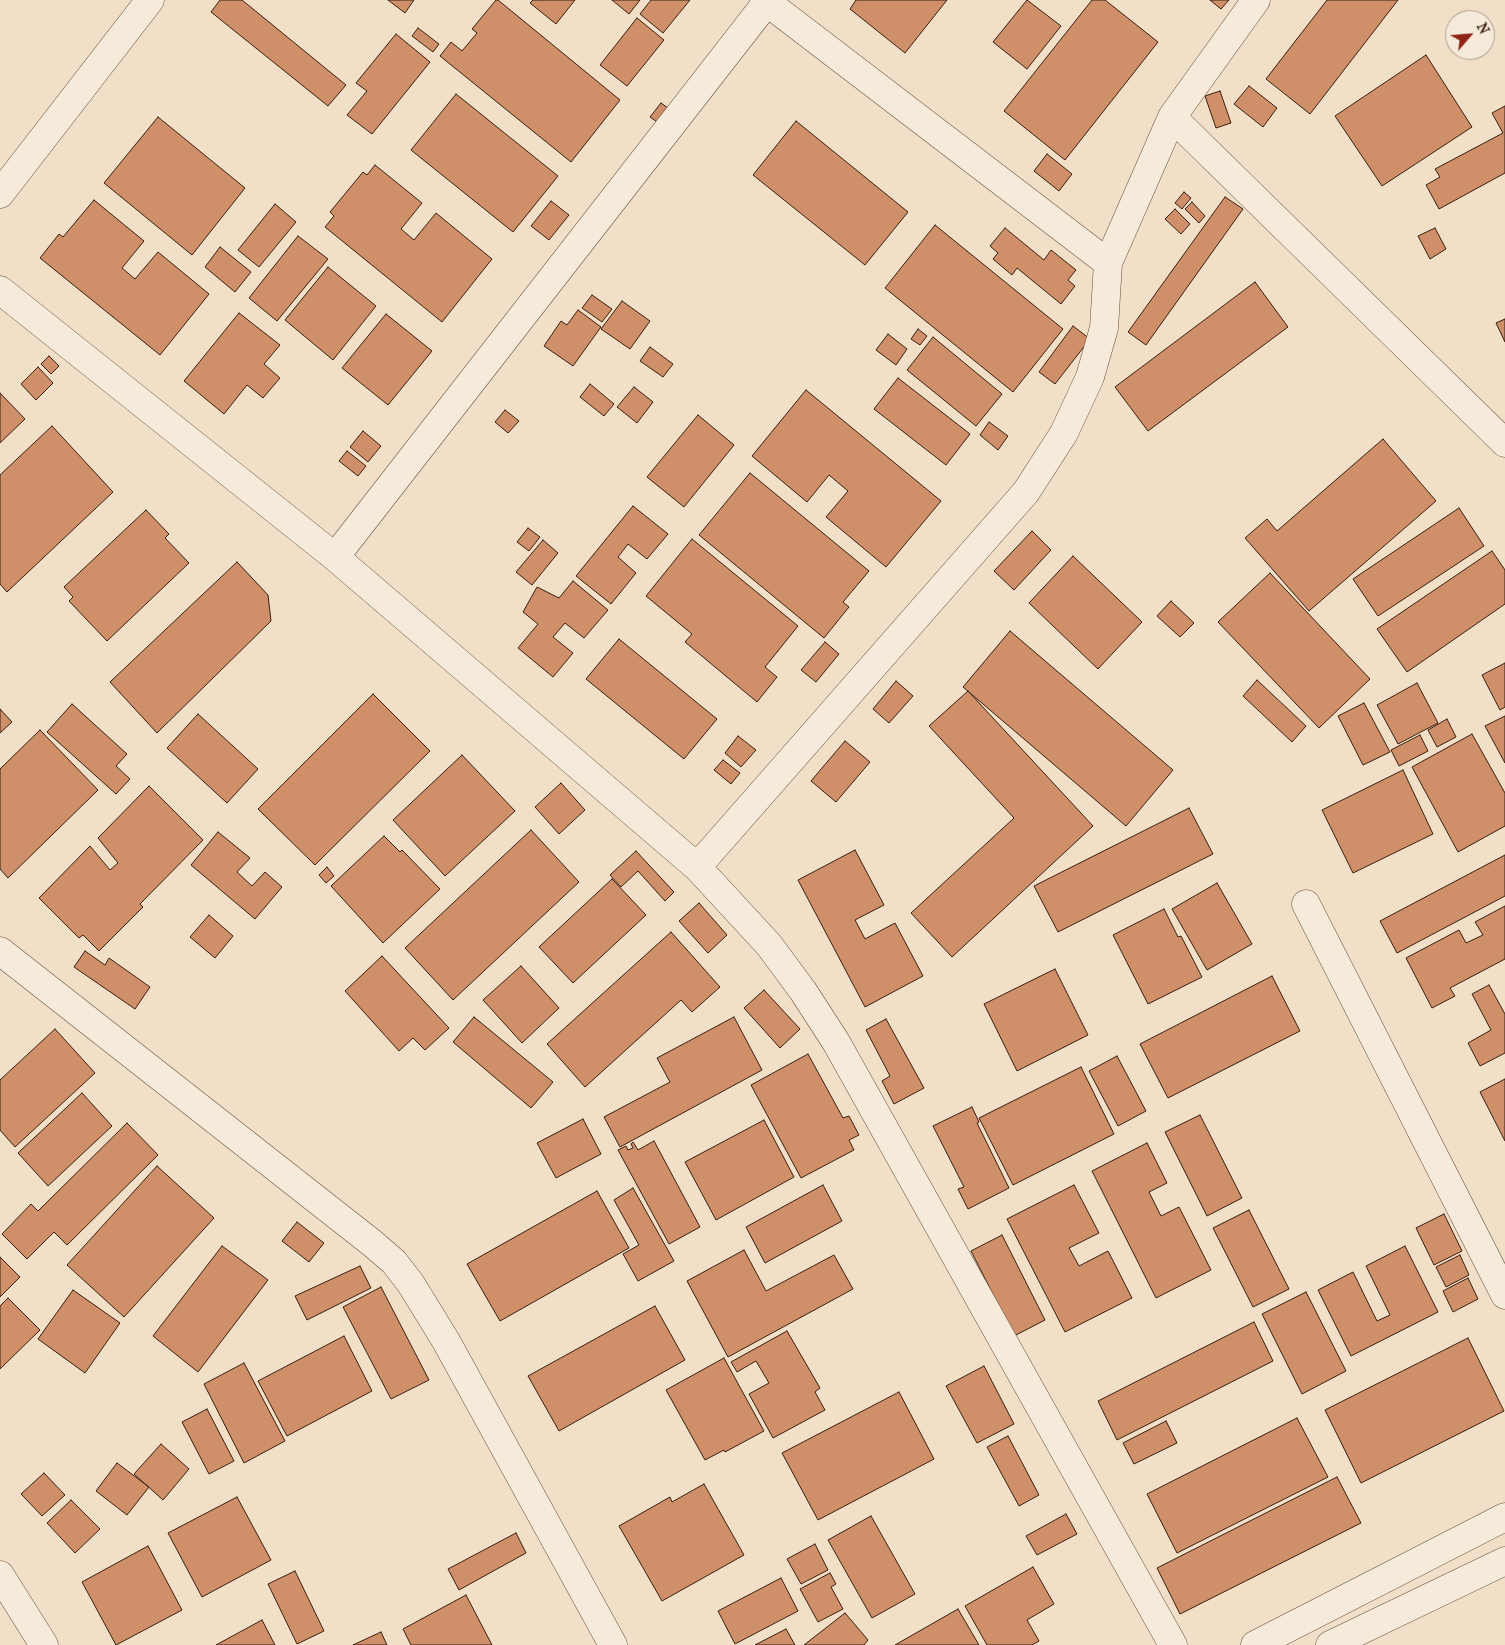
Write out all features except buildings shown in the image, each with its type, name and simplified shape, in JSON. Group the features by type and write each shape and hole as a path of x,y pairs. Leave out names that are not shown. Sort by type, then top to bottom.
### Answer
{"street":[{"path":"0,194 150,0"},
{"path":"697,867 1026,492 1064,433 1090,377 1104,328 1108,263 1172,117 1256,0"},
{"path":"334,557 765,1 1108,263"},
{"path":"1172,117 1505,443"},
{"path":"0,290 334,557 697,867 769,945 803,991 836,1042 1173,1645"},
{"path":"1306,904 1505,1295"},
{"path":"0,951 372,1242 394,1262 411,1284 446,1341 613,1645"},
{"path":"1255,1645 1505,1517"},
{"path":"1330,1645 1505,1561"},
{"path":"0,1575 44,1645"}]}
